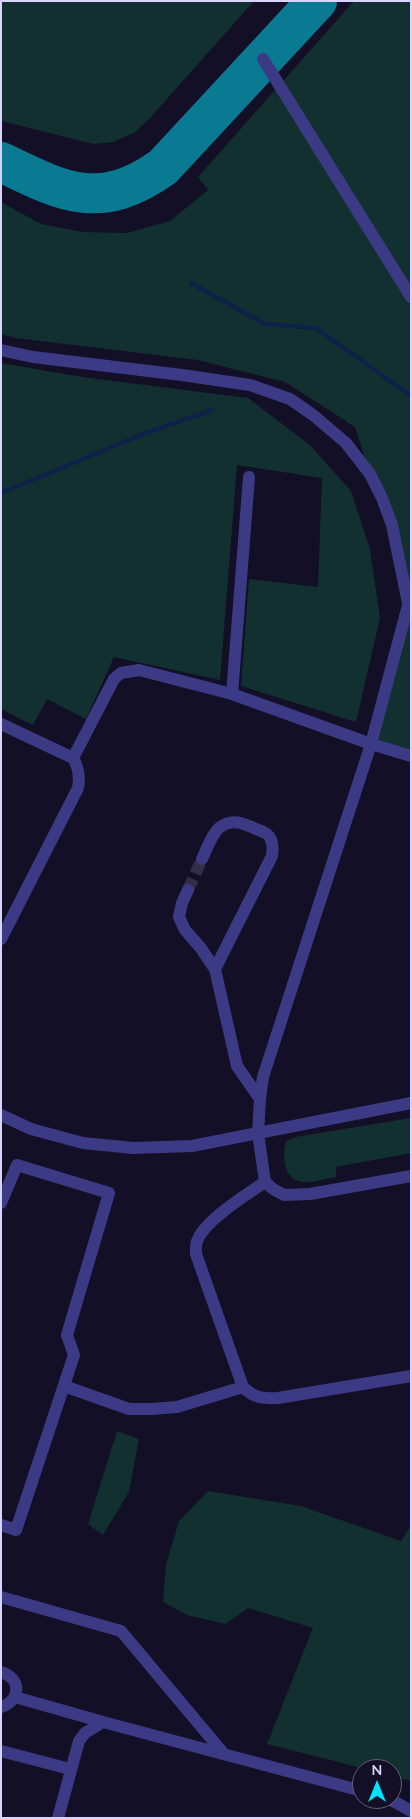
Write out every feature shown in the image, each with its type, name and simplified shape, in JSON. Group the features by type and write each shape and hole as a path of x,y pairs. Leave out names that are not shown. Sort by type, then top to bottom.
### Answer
{"lane":[{"path":"263,59 411,296"},
{"path":"1,350 33,357 250,385 290,399 313,415 346,444 370,474 382,498 392,525 410,598 371,744 263,1077 258,1132 265,1182 273,1189 284,1194 297,1195 411,1176"},
{"path":"232,694 250,477"},
{"path":"73,758 114,680 121,673 139,670 232,694 371,744 411,756"},
{"path":"1,724 73,758 78,766 79,780 78,788 1,939"},
{"path":"202,859 214,833 229,823 240,822 267,834 272,841 272,856 215,969"},
{"path":"188,890 182,903 179,917 185,930 200,947 215,969 237,1066 260,1100"},
{"path":"1,1115 31,1129 83,1143 133,1148 192,1146 411,1104"},
{"path":"1,1203 18,1165 109,1193 67,1336 74,1354 64,1386 16,1530 1,1525"},
{"path":"265,1182 231,1205 204,1229 198,1237 195,1246 196,1254 243,1387 255,1397 264,1399 411,1376"},
{"path":"64,1386 129,1409 151,1410 177,1406 243,1387"},
{"path":"1,1597 121,1631 224,1754"},
{"path":"1,1672 12,1678 17,1685 15,1697 11,1703 1,1707"},
{"path":"15,1697 352,1788"},
{"path":"58,1818 78,1742 85,1733 103,1722"},
{"path":"1,1751 70,1769"}],"green space":[{"path":"1,1 254,1 150,118 134,133 113,142 94,144 1,121"},
{"path":"354,1 411,1 411,756 371,744 408,603 392,525 370,474 355,427 285,382 198,360 15,338 1,334 1,202 41,224 83,232 127,233 170,221 208,190 198,177"},
{"path":"1,363 82,377 248,398 310,445 351,491 370,549 380,618 356,722 241,686 249,579 318,587 322,478 237,465 220,680 114,657 86,719 47,699 33,725 1,709"},
{"path":"411,1118 411,1153 336,1167 336,1177 312,1182 297,1181 288,1173 284,1160 286,1141 295,1137"},
{"path":"117,1431 139,1439 129,1492 103,1535 88,1524"},
{"path":"208,1491 301,1506 401,1541 411,1525 411,1781 402,1779 402,1759 352,1759 352,1766 267,1744 313,1628 248,1608 226,1624 187,1615 163,1602 166,1565 179,1521"}],"waterway":[{"path":"191,283 265,324 316,328 411,396"},
{"path":"1,493 143,434 212,410"}],"taxiway":[{"path":"1,162 44,182 82,193 100,193 120,189 140,181 163,167 317,1"}],"tunnel":[{"path":"188,890 202,859"}]}
